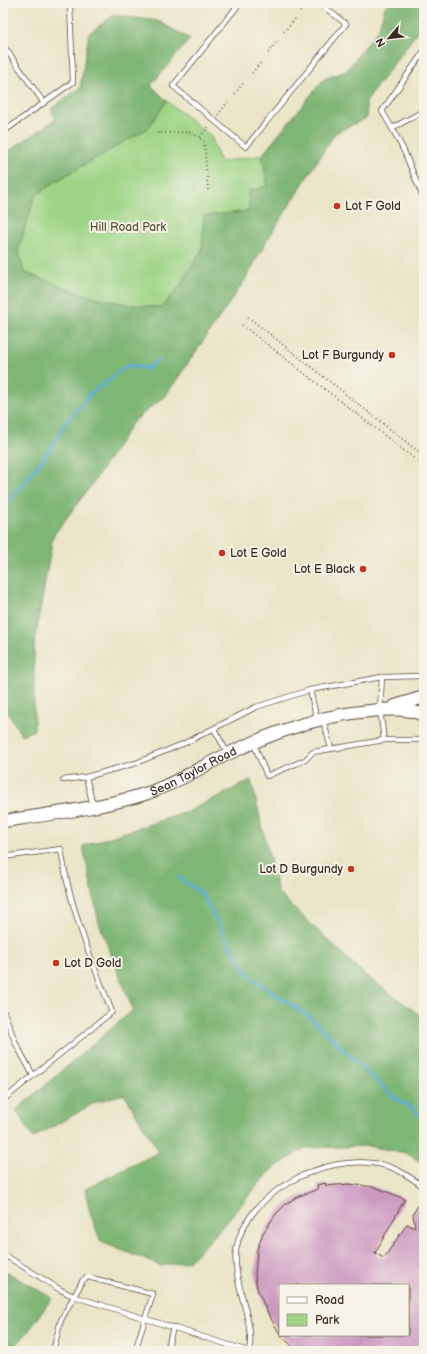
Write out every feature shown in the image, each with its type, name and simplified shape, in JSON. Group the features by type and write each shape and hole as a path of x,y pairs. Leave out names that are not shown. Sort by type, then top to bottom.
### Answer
{"main road":[{"name":"Sean Taylor Road","path":"380,710 424,697"},
{"name":"Sean Taylor Road","path":"3,821 93,807 142,794 178,781 254,742 320,719 349,712 380,710 412,710 424,715"}],"lane":[{"path":"3,132 73,82 70,3"},
{"path":"240,3 173,86 246,147 346,24 319,3"},
{"path":"3,45 44,103"},
{"path":"423,197 404,151 382,111 424,51"},
{"path":"392,128 424,111"},
{"path":"63,780 86,777 136,763 185,743 256,707 310,690 382,677 424,676"},
{"path":"382,677 380,710 384,740"},
{"path":"310,690 331,748"},
{"path":"214,729 228,754"},
{"path":"254,742 267,776 305,760 313,752 384,740 424,740"},
{"path":"86,777 93,807"},
{"path":"3,857 61,849 65,874 86,947 112,1012 3,1100"},
{"path":"3,1010 16,1044 33,1075"},
{"path":"3,1254 59,1289 73,1296 145,1320 248,1351 251,1335 236,1267 236,1249 251,1214 266,1199 280,1187 301,1176 331,1165 354,1163 378,1164 403,1172 424,1187"},
{"path":"53,1351 61,1320 73,1296 83,1280 88,1276 153,1294 136,1351"},
{"path":"168,1351 173,1328"}],"path":[{"path":"300,12 308,3"},
{"path":"284,32 295,19"},
{"path":"268,53 278,40"},
{"path":"252,73 262,61"},
{"path":"235,94 244,82"},
{"path":"218,115 228,102"},
{"path":"199,138 212,123"},
{"path":"157,133 192,132 204,142 208,190"},
{"path":"248,317 424,456"},
{"path":"242,325 424,466"}],"green space":[{"path":"388,3 424,3 424,23 366,101 367,118 335,133 266,242 245,280 166,395 133,422 95,480 53,536 34,646 34,730 21,735 3,704 3,155 56,119 51,109 80,88 89,33 114,15 158,21 190,39 151,85 167,101 148,128 53,183 35,196 18,250 24,272 41,279 74,291 109,301 162,307 180,286 202,250 204,216 249,211 248,191 268,186 262,155 324,79 346,71 378,30 385,7"},
{"name":"Hill Road Park","path":"167,101 211,136 220,162 262,155 268,186 249,211 204,216 202,250 180,286 162,307 109,301 74,291 24,272 18,250 35,196 53,183 148,128"},
{"path":"251,780 278,893 365,975 424,1018 424,1164 406,1153 368,1146 305,1148 271,1170 212,1238 189,1261 161,1266 101,1242 90,1213 85,1189 159,1152 124,1094 96,1102 33,1138 16,1110 133,1010 99,923 83,846 187,812"},
{"path":"3,1270 52,1298 23,1338 16,1345 3,1351"}],"building":[{"path":"326,1183 326,1186 348,1184 375,1187 405,1199 375,1253 384,1258 407,1224 415,1228 413,1214 418,1205 424,1208 424,1351 298,1351 281,1336 409,1336 409,1284 279,1284 279,1332 267,1312 257,1288 255,1276 257,1250 263,1233 276,1214 286,1204 297,1197 318,1189 317,1185"}],"waterway":[{"path":"3,507 8,503 49,451 63,426 91,393 110,380 118,371 132,365 147,369 159,359"},
{"path":"3,665 6,669"},
{"path":"179,877 202,894 229,944 251,978 310,1017 394,1097 415,1110 424,1120"}],"place":[{"name":"Lot F Gold","path":"337,206"},
{"name":"Lot F Burgundy","path":"392,355"},
{"name":"Lot E Gold","path":"222,553"},
{"name":"Lot E Black","path":"363,569"},
{"name":"Lot D Burgundy","path":"351,869"},
{"name":"Lot D Gold","path":"56,963"}]}
